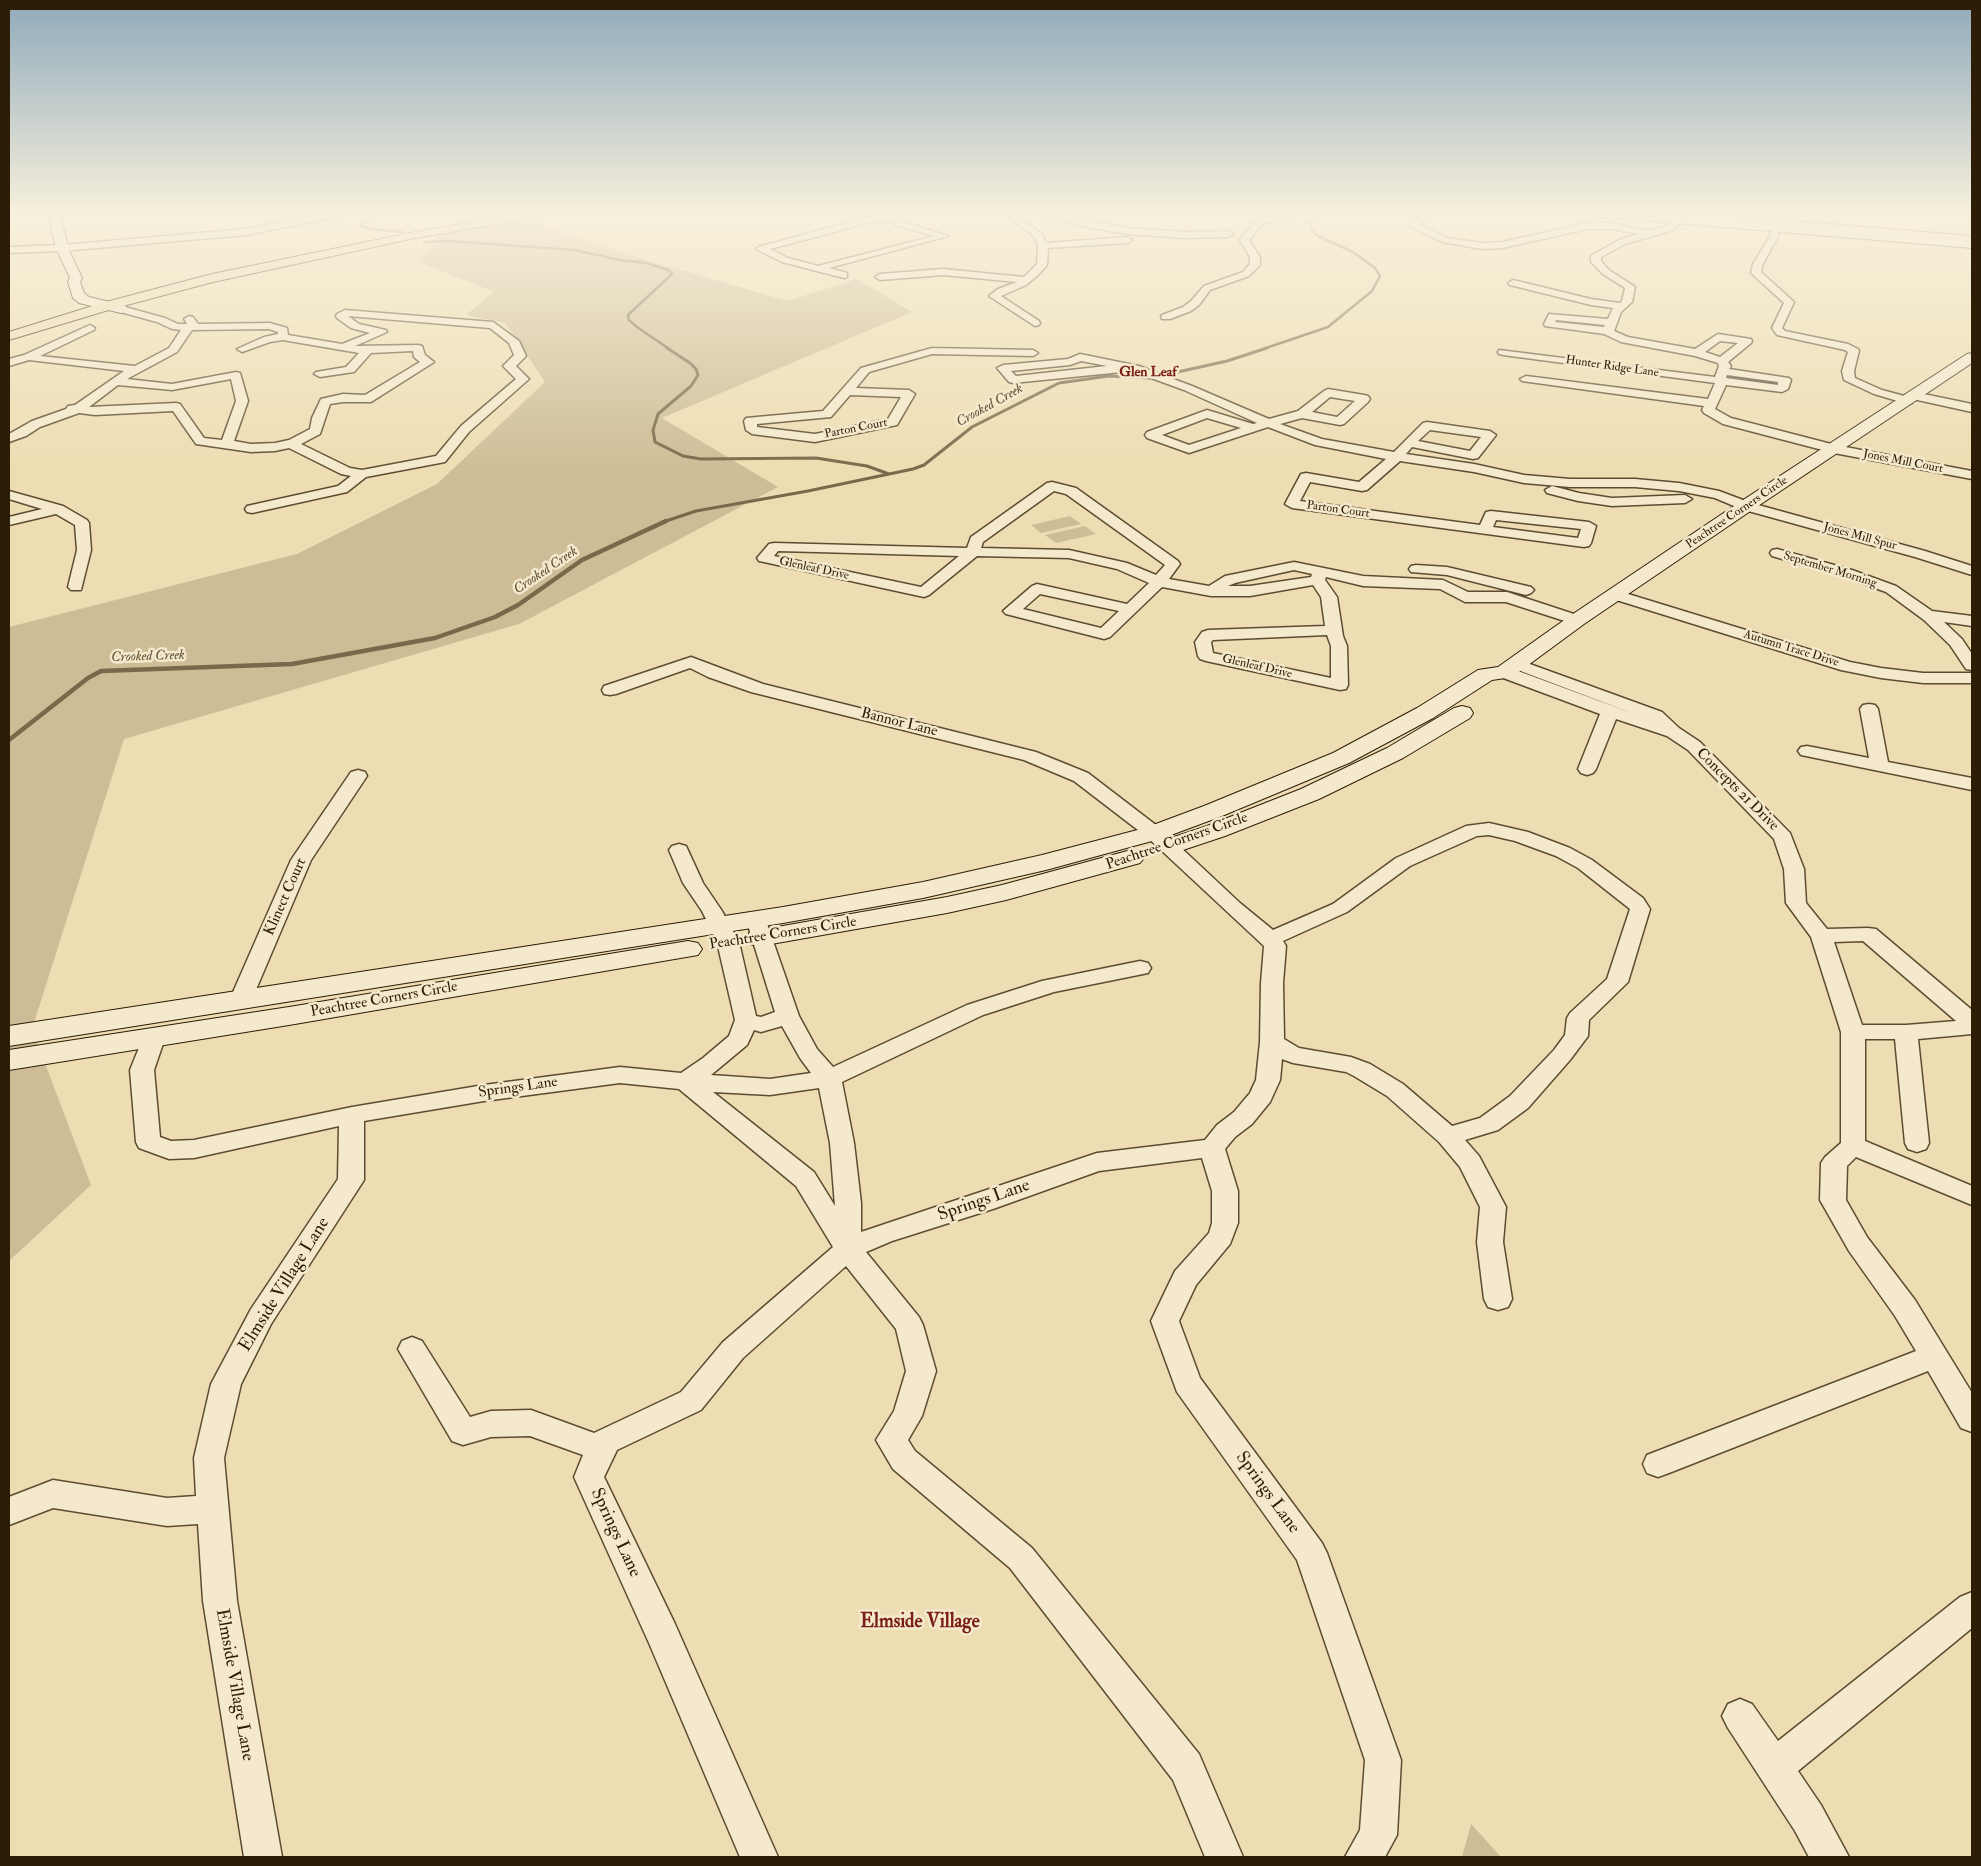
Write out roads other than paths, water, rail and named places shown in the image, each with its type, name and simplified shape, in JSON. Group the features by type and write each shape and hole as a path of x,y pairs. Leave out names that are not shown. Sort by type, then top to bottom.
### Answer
{"main road":[{"path":"79,314 86,305 84,300"},
{"path":"9,336 79,314 144,300"},
{"path":"9,344 120,306"}],"street":[{"path":"9,438 36,424 78,409 134,369 173,350 188,328 193,324 190,319 177,313 84,300"},
{"path":"106,300 176,326 188,328 270,326 283,330 283,337"},
{"path":"1000,300 1035,323"},
{"path":"1166,317 1187,310 1197,300"},
{"path":"1583,300 1621,306"},
{"name":"Hunter Ridge Lane","path":"1627,300 1616,311 1608,332 1625,340 1697,353 1721,376 1751,395"},
{"path":"1786,300 1788,306 1777,328 1781,333 1848,347 1854,351 1848,372 1850,380 1878,392 1972,408"},
{"path":"162,320 177,313"},
{"path":"291,444 346,471 362,474 440,459 465,429 523,379 509,366 520,356 514,341 494,325 345,313 341,316 355,326 382,332 342,347"},
{"path":"9,363 90,328"},
{"path":"58,407 95,411 176,406 200,441 251,448 275,448 291,444 316,432 318,418 325,402 343,398 367,399 428,362 420,357 418,348 368,350 283,337 268,339 242,350"},
{"path":"1697,353 1718,337 1747,341 1721,376 1708,410 1727,421 1834,448"},
{"path":"320,374 350,370 368,350"},
{"name":"Parton Court","path":"847,391 909,394 893,422 815,438 752,430 750,421 827,414 865,370 932,352 1041,354 1080,358 1145,370 1268,423 1319,442 1396,457 1474,468 1524,479 1570,483 1635,482 1660,485 1719,495 1743,508"},
{"name":"Hunter Ridge Lane","path":"1503,352 1721,376"},
{"path":"28,356 67,363 134,369"},
{"name":"Peachtree Corners Circle","path":"9,1060 153,1038 723,934 947,905 1091,871 1161,840 1216,831 1310,794 1395,753 1507,684 1510,668 1585,614 1972,357"},
{"name":"Parton Court","path":"1080,358 1070,362 1003,368 1013,380 1126,367"},
{"path":"116,381 172,387 236,375 242,400 227,444"},
{"name":"Hunter Ridge Lane","path":"1526,379 1712,403"},
{"path":"46,413 84,391"},
{"path":"1254,428 1208,414 1151,435 1189,450 1254,428 1268,423 1302,414"},
{"path":"27,430 68,426"},
{"name":"Parton Court","path":"1410,443 1474,455 1490,435 1427,426 1362,487 1306,477 1292,504 1347,512 1584,543 1589,526 1491,515 1485,530"},
{"name":"Jones Mill Court","path":"1834,448 1972,475"},
{"path":"252,509 342,489 362,474"},
{"name":"Parton Court","path":"1524,479 1549,489 1578,497 1612,502 1667,499 1699,500 1743,508"},
{"path":"1660,485 1667,499"},
{"name":"Glenleaf Drive","path":"1130,609 1038,589 1011,611 1104,634 1159,582 1173,564 1071,492 1052,486 976,540 973,552 924,592 764,558 774,547 973,552 1069,554 1122,566 1159,582 1210,590 1250,591 1318,575 1363,581 1443,585 1465,597 1507,596 1585,614"},
{"path":"1347,512 1362,487"},
{"path":"12,498 58,509 82,523 84,550 76,587"},
{"name":"Jones Mill Spur","path":"1743,508 1910,551 1972,571"},
{"path":"9,521 58,509"},
{"name":"September Morning","path":"1776,553 1847,573 1891,589 1926,614 1956,642 1972,665"},
{"name":"Glenleaf Drive","path":"1346,578 1414,568 1447,571 1505,584 1585,614"},
{"name":"Glenleaf Drive","path":"1318,575 1329,597 1334,630 1339,646 1340,685 1206,656 1203,642 1208,635 1334,630"},
{"name":"Autumn Trace Drive","path":"1615,594 1847,666 1906,676 1972,678"},
{"path":"1926,614 1972,621"},
{"name":"Bannor Lane","path":"610,690 691,662 714,673 757,688 1030,756 1081,777 1161,840"},
{"name":"Concepts 21 Drive","path":"1510,668 1610,712 1673,732"},
{"name":"Concepts 21 Drive","path":"1510,668 1656,716 1673,732 1694,746 1783,837 1794,869 1796,903 1821,936 1853,1032 1853,1146"},
{"path":"1870,709 1880,763 1876,764"},
{"path":"1587,769 1610,712"},
{"path":"1807,750 1972,784"},
{"name":"Klinect Court","path":"241,999 300,860 358,776"},
{"path":"1271,939 1340,908 1403,862 1473,830 1490,829 1521,836 1563,852 1585,864 1636,902 1640,909 1617,982 1578,1018 1576,1036 1562,1055 1519,1102 1489,1124 1448,1136"},
{"path":"1161,840 1244,917 1271,939 1275,946 1272,983 1272,1042 1268,1080 1261,1096 1243,1118 1226,1131 1212,1148"},
{"path":"679,850 693,883 712,911 723,934 746,1020 739,1040 711,1064 685,1082 805,1179 848,1249 909,1325 921,1371 907,1416 891,1440 904,1460 1021,1558 1186,1767 1224,1857"},
{"path":"760,928 788,1016 808,1053 829,1078 842,1143 848,1203 848,1249"},
{"name":"Peachtree Corners Circle","path":"9,1036 241,999 723,934"},
{"path":"1821,936 1868,934 1972,1022"},
{"name":"Springs Lane","path":"352,1115 484,1093 620,1075 685,1082 770,1087 829,1078 975,1010 1050,986 1140,968"},
{"path":"746,1020 761,1025 788,1016"},
{"path":"1853,1032 1906,1032 1972,1027"},
{"path":"1906,1032 1917,1143"},
{"path":"153,1038 142,1070 148,1142 169,1150 194,1149 352,1115"},
{"path":"1272,1042 1293,1056 1351,1065 1362,1070 1395,1090 1448,1136 1470,1162 1494,1207 1490,1242 1498,1299"},
{"name":"Elmside Village Lane","path":"263,1857 220,1601 209,1458 226,1384 261,1317 351,1180 352,1115"},
{"path":"1972,1196 1853,1146 1834,1163 1833,1200 1858,1244 1905,1308 1972,1419"},
{"name":"Springs Lane","path":"759,1857 663,1635 589,1477 606,1441 691,1400 733,1350 848,1249 883,1234 984,1202 1097,1162 1212,1148 1225,1192 1225,1223 1221,1237 1185,1279 1165,1321 1187,1383 1312,1553 1383,1760 1378,1835 1364,1857"},
{"path":"412,1348 463,1432 491,1424 531,1423 602,1449"},
{"path":"1658,1464 1935,1356"},
{"path":"9,1511 53,1494 102,1504 167,1512 213,1510"},
{"path":"1774,1767 1972,1608"},
{"path":"1740,1716 1808,1818 1830,1857"}],"waterway":[{"path":"644,300 628,315 629,320 669,349"},
{"name":"Crooked Creek","path":"1263,349 1328,327 1361,300"},
{"path":"667,348 690,363 696,369 698,375 691,386 658,414 653,430 655,442 683,456 701,459 816,458 867,466 889,474"},
{"name":"Crooked Creek","path":"1173,373 1227,361 1267,348"},
{"name":"Crooked Creek","path":"666,521 696,511 808,491 913,469 924,465 972,427 1059,383 1109,376 1150,378"},
{"name":"Crooked Creek","path":"9,740 88,678 101,671 292,664 435,638 495,617 518,605 582,560 666,521"}],"district":[{"name":"Glen Leaf","path":"1148,373"},
{"name":"Elmside Village","path":"920,1623"}]}
